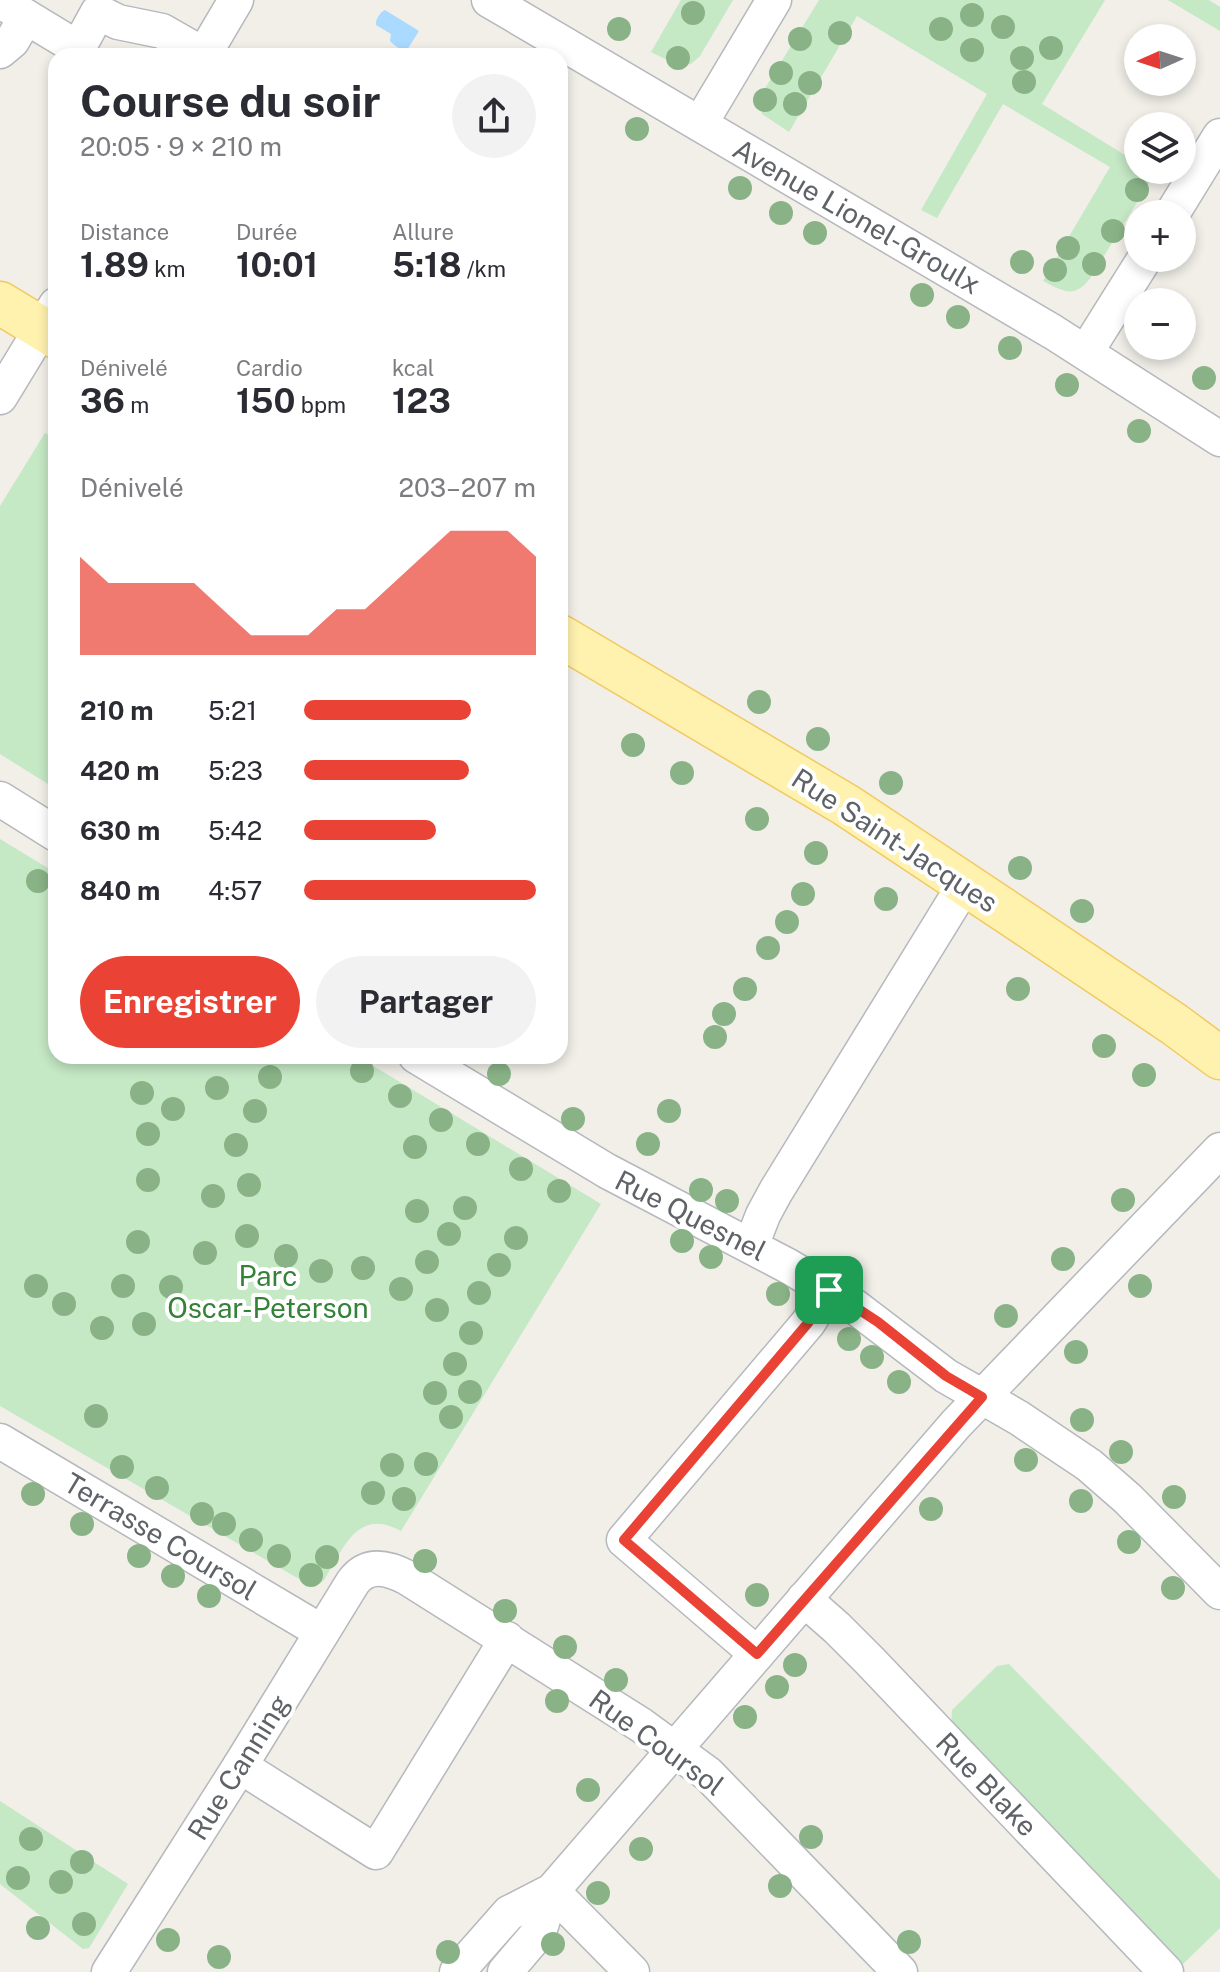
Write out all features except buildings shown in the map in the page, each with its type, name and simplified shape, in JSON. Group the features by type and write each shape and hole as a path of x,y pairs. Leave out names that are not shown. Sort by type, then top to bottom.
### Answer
{"main road":[{"path":"0,303 48,322"},
{"name":"Rue Saint-Jacques","path":"568,641 846,805 1220,1058"}],"street":[{"path":"209,48 236,0"},
{"name":"Avenue Lionel-Groulx","path":"489,0 1086,352 1220,439"},
{"path":"700,124 774,0"},
{"path":"0,51 12,41 13,9 71,44 82,41 98,12 118,22 162,31 191,48"},
{"path":"1181,200 1220,136"},
{"path":"1086,352 1136,272"},
{"path":"0,397 48,327"},
{"path":"0,799 48,829"},
{"path":"751,1246 776,1191 965,884"},
{"name":"Rue Quesnel","path":"429,1064 607,1171 751,1246 878,1322 946,1376 1019,1418 1099,1473 1220,1592"},
{"path":"457,1972 509,1913 552,1891 982,1397 1220,1150"},
{"path":"757,1654 624,1540 808,1323 829,1290"},
{"name":"Terrasse Coursol","path":"0,1441 322,1632"},
{"name":"Rue Coursol","path":"372,1569 383,1568 408,1578 641,1725 714,1779 900,1972"},
{"name":"Rue Canning","path":"109,1972 358,1576 372,1569"},
{"name":"Rue Blake","path":"804,1599 870,1661 1166,1972"},
{"path":"240,1766 376,1852 507,1639"},
{"path":"505,1972 539,1932 552,1891"},
{"path":"552,1891 632,1972"}],"green space":[{"path":"681,0 733,0 700,56 691,64 679,66 651,52"},
{"path":"819,0 1105,0 1042,104 1124,154 1124,184 1148,184 1138,200 1124,200 1124,223 1091,277 1080,288 1069,291 1043,281 1110,167 1003,104 937,218 921,210 987,94 857,16 789,132 762,114 760,104 764,90"},
{"path":"1168,0 1209,0 1220,7 1220,31"},
{"path":"45,433 48,435 48,784 0,754 0,506"},
{"name":"Parc Oscar-Peterson","path":"0,839 48,868 48,1064 370,1064 601,1204 401,1531 386,1525 373,1524 363,1528 354,1534 324,1580 318,1584 306,1583 0,1406"},
{"path":"1009,1664 1220,1880 1220,1928 1181,1966 951,1725 952,1710 997,1666"},
{"path":"0,1801 128,1884 89,1948 83,1949 0,1884"}],"water":[{"path":"385,10 419,31 408,48 399,48 390,41 391,34 376,25 381,12"}],"route":[{"path":"829,1290 878,1322 946,1376 982,1397 757,1654 624,1540 808,1323 829,1290"}]}
